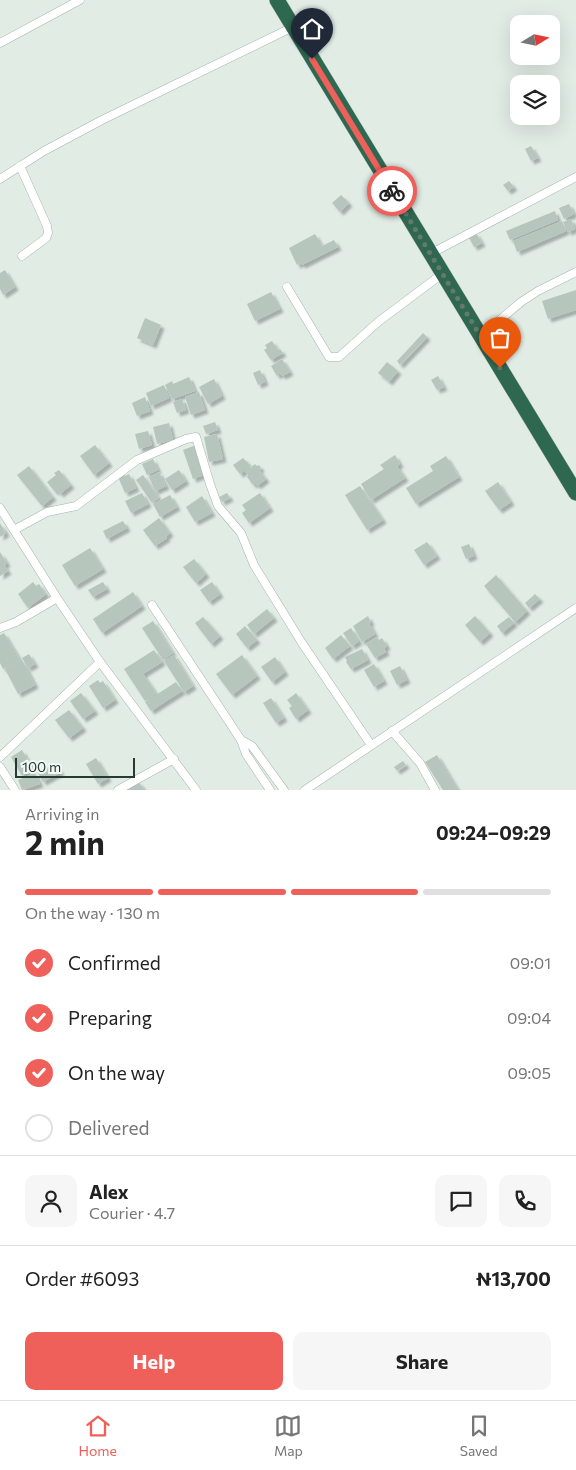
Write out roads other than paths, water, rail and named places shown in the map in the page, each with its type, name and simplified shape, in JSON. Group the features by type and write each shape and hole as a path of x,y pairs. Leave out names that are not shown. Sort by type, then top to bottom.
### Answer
{"highway":[{"path":"277,0 576,493"}],"street":[{"path":"0,43 80,0"},
{"path":"0,179 44,150 293,27"},
{"path":"20,166 47,226 48,233 46,238 22,256"},
{"path":"430,254 576,177"},
{"path":"481,336 521,302 538,291 576,272"},
{"path":"287,287 330,357 334,358 442,274"},
{"path":"14,530 47,512 76,506 137,460 186,439 196,438 218,506 241,533 254,566 302,643 371,746"},
{"path":"0,508 100,662 196,790"},
{"path":"0,628 16,622 57,598"},
{"path":"152,605 241,740 246,754 270,790"},
{"path":"305,790 576,608"},
{"path":"0,757 100,662"},
{"path":"392,731 420,763 435,790"},
{"path":"241,740 252,746 284,790"},
{"path":"118,790 174,759"},
{"path":"0,767 15,790"}]}
